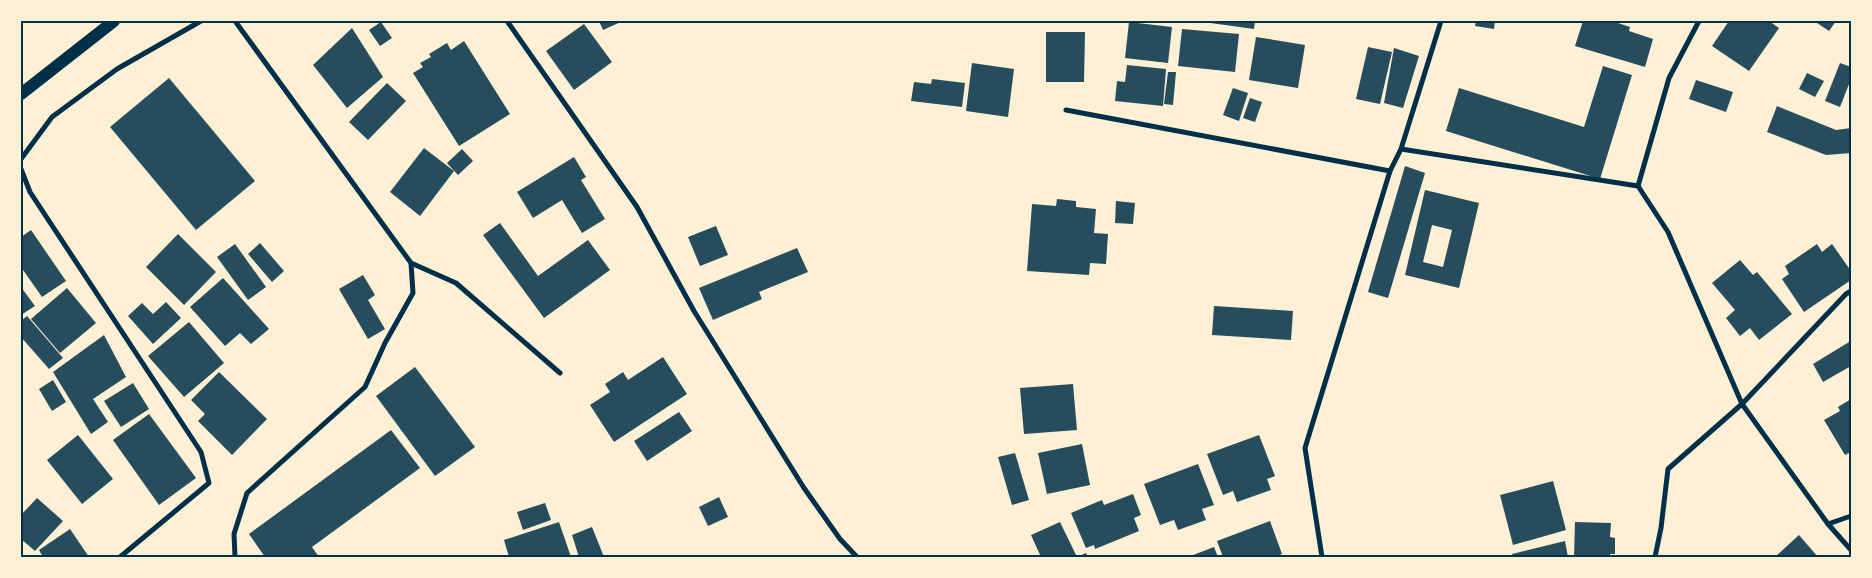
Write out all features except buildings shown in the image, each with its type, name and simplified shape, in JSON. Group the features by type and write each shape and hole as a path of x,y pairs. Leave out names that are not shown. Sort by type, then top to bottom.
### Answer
{"main road":[{"path":"21,94 114,21"}],"street":[{"path":"21,159 52,117 117,69 201,21"},
{"path":"235,21 411,263 456,283 560,373"},
{"path":"507,21 637,207 694,310 804,488 840,540 857,557"},
{"path":"1322,557 1305,448 1390,171 1401,149 1441,21"},
{"path":"1638,186 1669,78 1699,21"},
{"path":"1066,110 1390,171"},
{"path":"1401,149 1638,186 1668,232 1742,404 1828,524 1851,550"},
{"path":"21,169 30,192 200,452 209,483 120,557"},
{"path":"235,557 234,534 246,493 364,386 413,293 411,263"},
{"path":"1655,557 1661,528 1668,470 1742,404 1846,294 1851,291"},
{"path":"1828,524 1851,516"}]}
